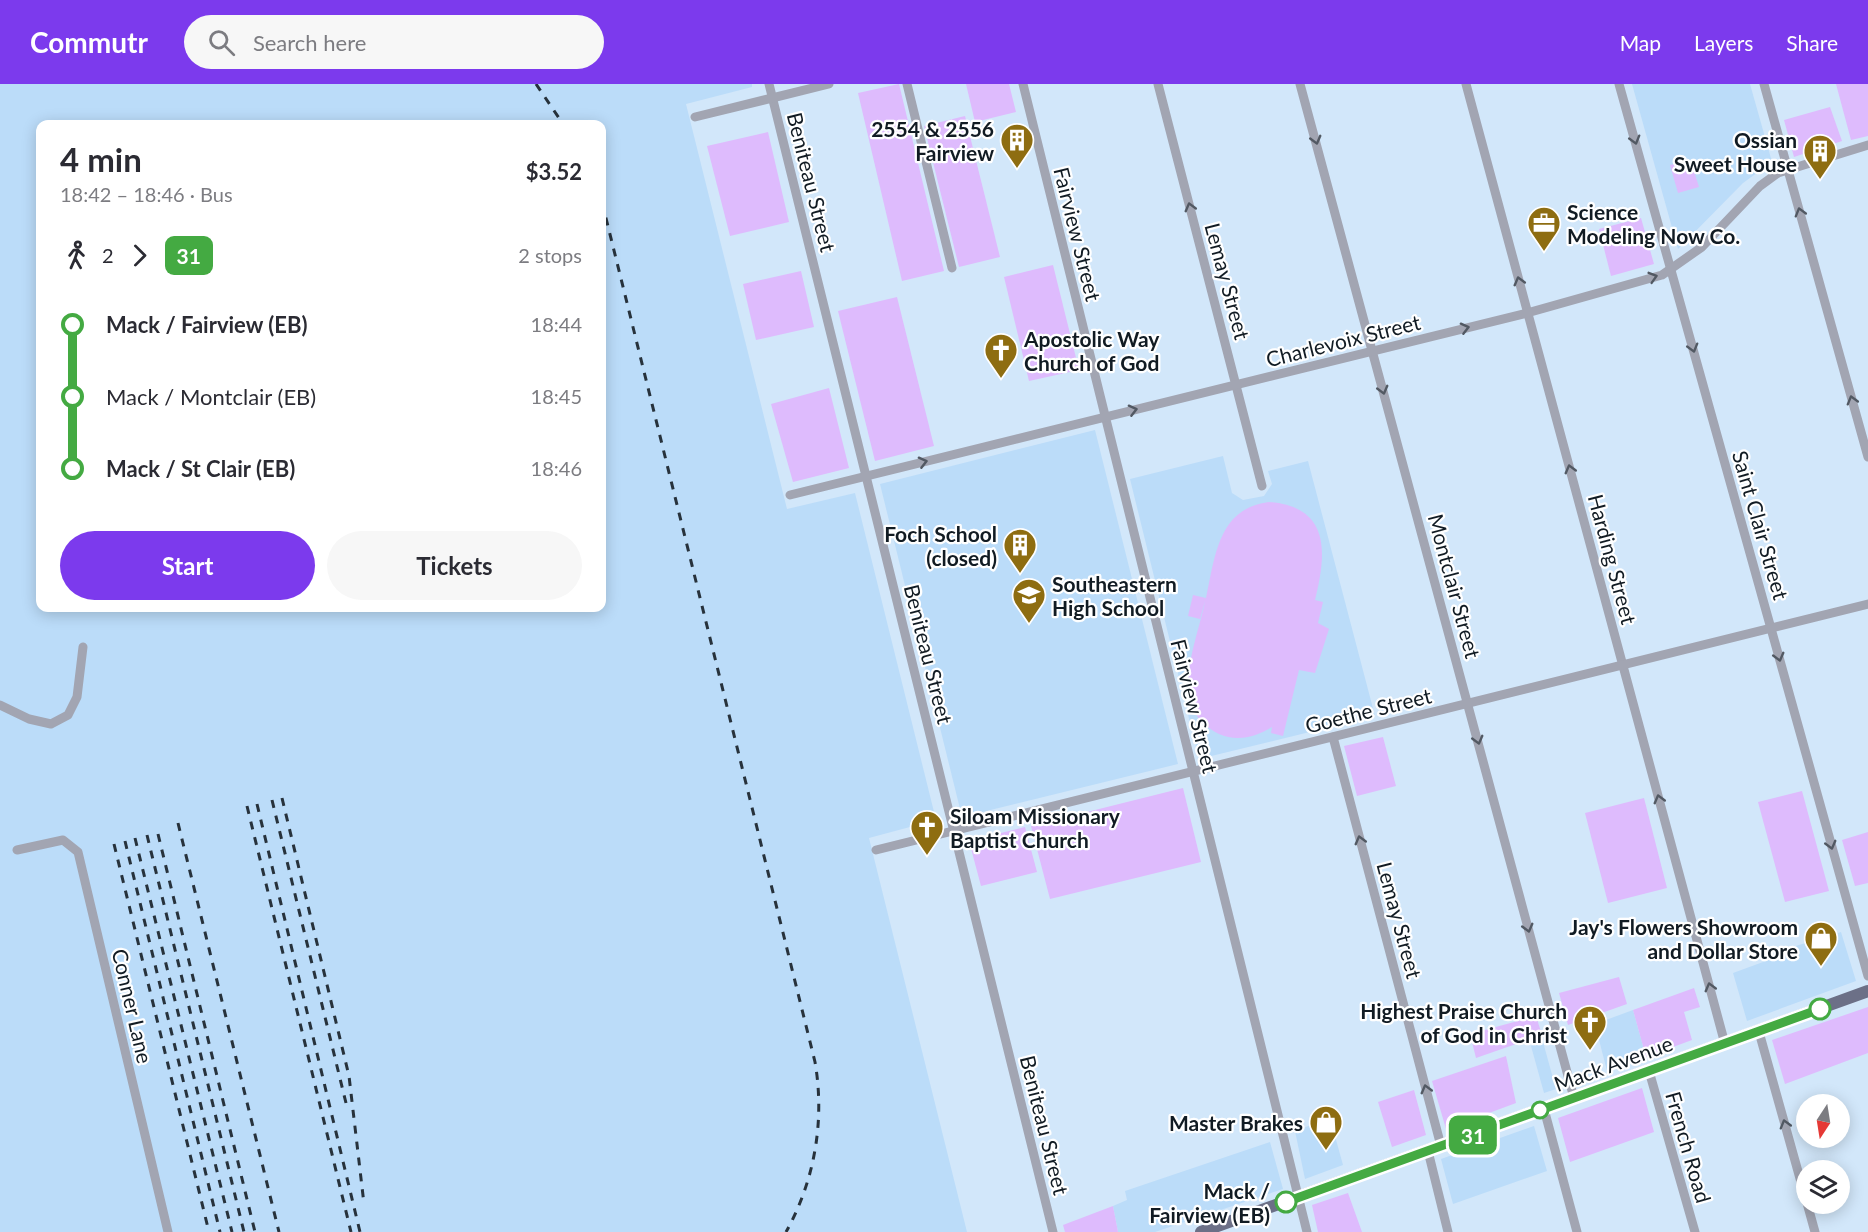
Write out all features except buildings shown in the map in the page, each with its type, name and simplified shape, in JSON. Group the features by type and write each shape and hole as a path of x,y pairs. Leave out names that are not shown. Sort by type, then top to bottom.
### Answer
{"main road":[{"name":"Mack Avenue","path":"1201,1232 1868,991"}],"street":[{"name":"Beniteau Street","path":"769,84 1053,1232"},
{"path":"695,117 829,84"},
{"path":"907,84 952,268"},
{"name":"Fairview Street","path":"1023,84 1307,1232"},
{"name":"Lemay Street","path":"1158,84 1262,486"},
{"name":"Montclair Street","path":"1300,84 1574,1098"},
{"name":"Harding Street","path":"1466,84 1725,1044"},
{"name":"Saint Clair Street","path":"1619,84 1868,976"},
{"path":"1764,84 1868,457"},
{"name":"Charlevoix Street","path":"790,495 1527,313 1662,275 1702,247 1760,186 1788,170 1868,145"},
{"name":"Goethe Street","path":"876,850 1868,604"},
{"path":"0,705 29,719 51,724 68,716 77,697 83,647"},
{"name":"Lemay Street","path":"1333,737 1441,1146"},
{"name":"Conner Lane","path":"17,850 63,840 78,852 168,1232"},
{"path":"1759,1032 1796,1166"},
{"name":"French Road","path":"1649,1071 1695,1232"},
{"path":"1544,1109 1577,1232"},
{"path":"1428,1151 1448,1232"},
{"path":"1810,1214 1815,1232"}],"shaded area":[{"path":"0,84 752,84 752,87 686,104 787,509 855,493 936,820 869,838 967,1232 0,1232"},
{"path":"899,84 944,271 902,281 858,93"},
{"path":"966,84 1009,84 1016,112 975,122"},
{"path":"1632,84 1750,84 1772,162 1743,183 1678,249"},
{"path":"1836,84 1868,84 1868,136 1851,140"},
{"path":"1830,107 1842,141 1794,157 1784,120"},
{"path":"965,116 1000,257 959,267 924,126"},
{"path":"768,132 789,222 730,236 707,146"},
{"path":"1679,163 1680,168 1693,168 1699,187 1678,193 1670,165"},
{"path":"1641,218 1654,264 1611,276 1599,229"},
{"path":"1053,265 1079,370 1029,381 1004,277"},
{"path":"801,271 814,327 756,340 743,284"},
{"path":"897,297 934,446 875,461 838,311"},
{"path":"829,388 849,468 793,482 771,404"},
{"name":"Southeastern High School","path":"1095,430 1178,764 962,817 880,484"},
{"name":"Southeastern High School","path":"1223,456 1232,493 1243,500 1264,496 1272,484 1268,471 1308,461 1375,716 1199,759 1130,479"},
{"path":"1269,502 1290,506 1304,513 1314,523 1320,536 1322,551 1315,600 1323,602 1318,623 1329,629 1315,673 1299,670 1283,736 1271,733 1272,727 1253,736 1233,738 1219,734 1203,723 1193,708 1189,692 1189,674 1205,601 1200,619 1188,616 1193,595 1206,598 1216,551 1229,524 1252,506"},
{"path":"1383,737 1396,786 1357,796 1344,746"},
{"path":"1183,788 1201,862 1050,899 1031,826"},
{"path":"1802,791 1829,891 1785,902 1758,802"},
{"path":"1644,798 1667,888 1608,903 1585,813"},
{"path":"1025,827 1037,872 981,886 969,841"},
{"path":"1868,832 1868,883 1855,886 1842,840"},
{"path":"1841,932 1856,981 1747,1021 1733,973 1774,958 1786,949"},
{"path":"1619,977 1627,1004 1568,1025 1559,993"},
{"path":"1694,988 1700,1007 1684,1012 1692,1040 1646,1057 1633,1010"},
{"path":"1868,1007 1868,1053 1785,1084 1772,1040"},
{"path":"1633,1010 1646,1057 1607,1071 1595,1024"},
{"path":"1536,1016 1542,1035 1476,1058 1470,1034"},
{"path":"1543,1042 1556,1089 1544,1093 1531,1046"},
{"path":"1506,1056 1516,1103 1446,1129 1432,1081"},
{"path":"1642,1088 1654,1132 1570,1162 1558,1118"},
{"path":"1414,1090 1426,1135 1392,1147 1378,1102"},
{"path":"1330,1118 1343,1165 1305,1179 1295,1131"},
{"path":"1534,1126 1547,1171 1453,1204 1441,1159"},
{"path":"1270,1142 1283,1189 1155,1232 1118,1232 1113,1206 1127,1200 1125,1191"},
{"path":"1348,1193 1362,1232 1318,1232 1312,1205"},
{"path":"1113,1206 1118,1232 1065,1232 1063,1225"}],"railway":[{"path":"536,84 560,120"},
{"path":"606,218 815,1062 819,1106 815,1149 804,1192 786,1232"},
{"path":"282,798 349,1076 364,1204"},
{"path":"272,800 346,1103"},
{"path":"257,804 360,1232"},
{"path":"247,806 351,1232"},
{"path":"178,823 279,1232"},
{"path":"158,834 255,1232"},
{"path":"147,835 244,1232"},
{"path":"135,838 232,1232"},
{"path":"125,841 220,1232"},
{"path":"114,844 209,1232"}],"bus line":[{"name":"31","path":"1286,1202 1820,1009"}],"place":[{"name":"2554 & 2556 Fairview","path":"1017,169"},
{"name":"Ossian Sweet House","path":"1820,180"},
{"name":"Science Modeling Now Co.","path":"1544,252"},
{"name":"Apostolic Way Church of God","path":"1001,379"},
{"name":"Foch School (closed)","path":"1020,574"},
{"name":"Southeastern High School","path":"1029,624"},
{"name":"Siloam Missionary Baptist Church","path":"927,856"},
{"name":"Jay's Flowers Showroom and Dollar Store","path":"1821,967"},
{"name":"Highest Praise Church of God in Christ","path":"1590,1051"},
{"name":"Master Brakes","path":"1326,1151"},
{"name":"Mack / Fairview (EB)","path":"1286,1202"}]}
